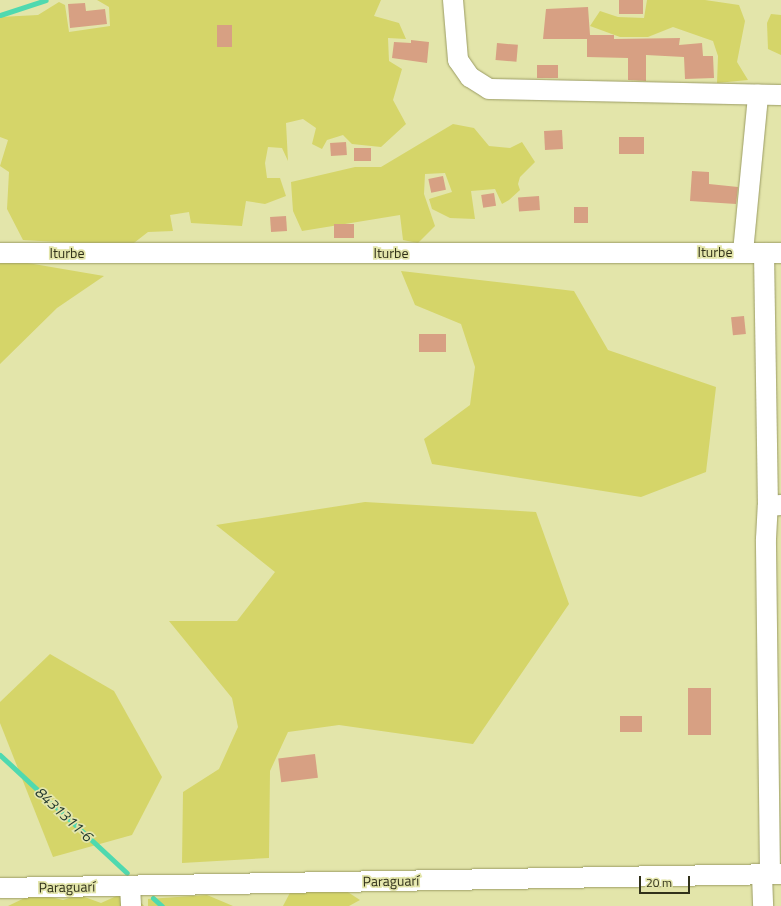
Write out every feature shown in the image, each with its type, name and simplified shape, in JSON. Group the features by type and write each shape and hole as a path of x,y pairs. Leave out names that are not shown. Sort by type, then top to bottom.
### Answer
{"street":[{"path":"453,0 458,60 470,77 489,89 781,95"},
{"path":"743,252 758,95"},
{"name":"Iturbe","path":"0,253 772,253"},
{"path":"763,906 771,874 775,505 772,253"},
{"name":"Paraguarí","path":"0,888 771,874"},
{"path":"130,886 131,906"}],"shaded area":[{"path":"97,0 381,0 374,16 399,23 406,39 388,38 389,61 402,69 393,100 406,124 381,147 352,144 343,135 327,140 322,149 312,144 316,128 303,119 286,123 288,161 282,148 268,147 265,163 267,178 280,178 286,196 265,204 246,201 242,226 191,223 189,212 170,215 173,231 148,232 130,246 23,240 7,209 9,172 0,166 8,140 0,137 0,17 38,15 59,2 65,5 69,32 110,26 109,7"},
{"path":"647,0 705,0 739,5 745,21 737,62 748,80 717,83 718,56 713,41 673,27 648,37 620,37 590,26 600,11 618,17 644,18"},
{"path":"771,14 781,15 781,55 768,49 767,23"},
{"path":"453,124 474,128 489,146 510,148 522,142 535,162 520,177 518,184 520,190 509,200 502,204 495,189 471,191 475,219 450,218 432,209 429,199 452,192 445,173 425,174 424,194 435,226 418,243 403,240 400,215 302,231 293,211 291,182 355,167 381,167"},
{"path":"0,261 16,261 104,276 57,308 0,364"},
{"path":"401,271 574,291 608,350 716,387 706,472 641,497 432,464 424,439 470,405 475,367 461,324 415,305"},
{"path":"365,502 536,512 569,604 473,744 339,725 288,732 270,771 269,858 182,863 183,792 219,769 238,727 232,698 169,621 237,621 275,572 216,525"},
{"path":"50,654 114,691 162,777 132,835 53,857 0,723 0,702"},
{"path":"293,887 340,887 360,900 349,906 283,906"},
{"path":"130,890 144,906 8,906 35,893 63,900 79,895 101,903"},
{"path":"207,895 233,906 148,906 148,899"}],"building":[{"path":"619,0 643,0 643,14 619,14"},
{"path":"85,3 86,11 105,9 107,24 70,28 68,4"},
{"path":"588,7 590,35 614,35 614,39 680,38 679,45 702,43 703,56 713,56 714,78 685,79 684,57 646,55 646,81 628,80 628,58 587,57 587,39 543,39 546,9"},
{"path":"217,25 232,25 232,47 217,47"},
{"path":"411,40 429,42 427,63 392,58 394,42 411,43"},
{"path":"497,43 518,45 516,62 496,60"},
{"path":"537,65 558,65 558,78 537,78"},
{"path":"562,130 563,149 545,150 544,131"},
{"path":"619,137 644,137 644,154 619,154"},
{"path":"346,142 347,155 331,156 330,143"},
{"path":"354,148 371,148 371,161 354,161"},
{"path":"692,171 709,172 709,184 738,187 736,204 690,201"},
{"path":"443,176 446,190 431,193 428,179"},
{"path":"494,193 496,206 483,208 481,195"},
{"path":"539,196 540,210 519,211 518,197"},
{"path":"574,207 588,207 588,223 574,223"},
{"path":"286,216 287,231 271,232 270,217"},
{"path":"334,224 354,224 354,238 334,238"},
{"path":"744,316 746,334 733,335 731,317"},
{"path":"419,334 446,334 446,352 419,352"},
{"path":"688,688 711,688 711,735 688,735"},
{"path":"620,716 642,716 642,732 620,732"},
{"path":"315,754 318,778 281,782 278,759"}],"waterway":[{"path":"0,15 46,0"},
{"name":"8431311-6","path":"0,755 127,873"},
{"name":"8431311-6","path":"153,898 162,906"}]}
